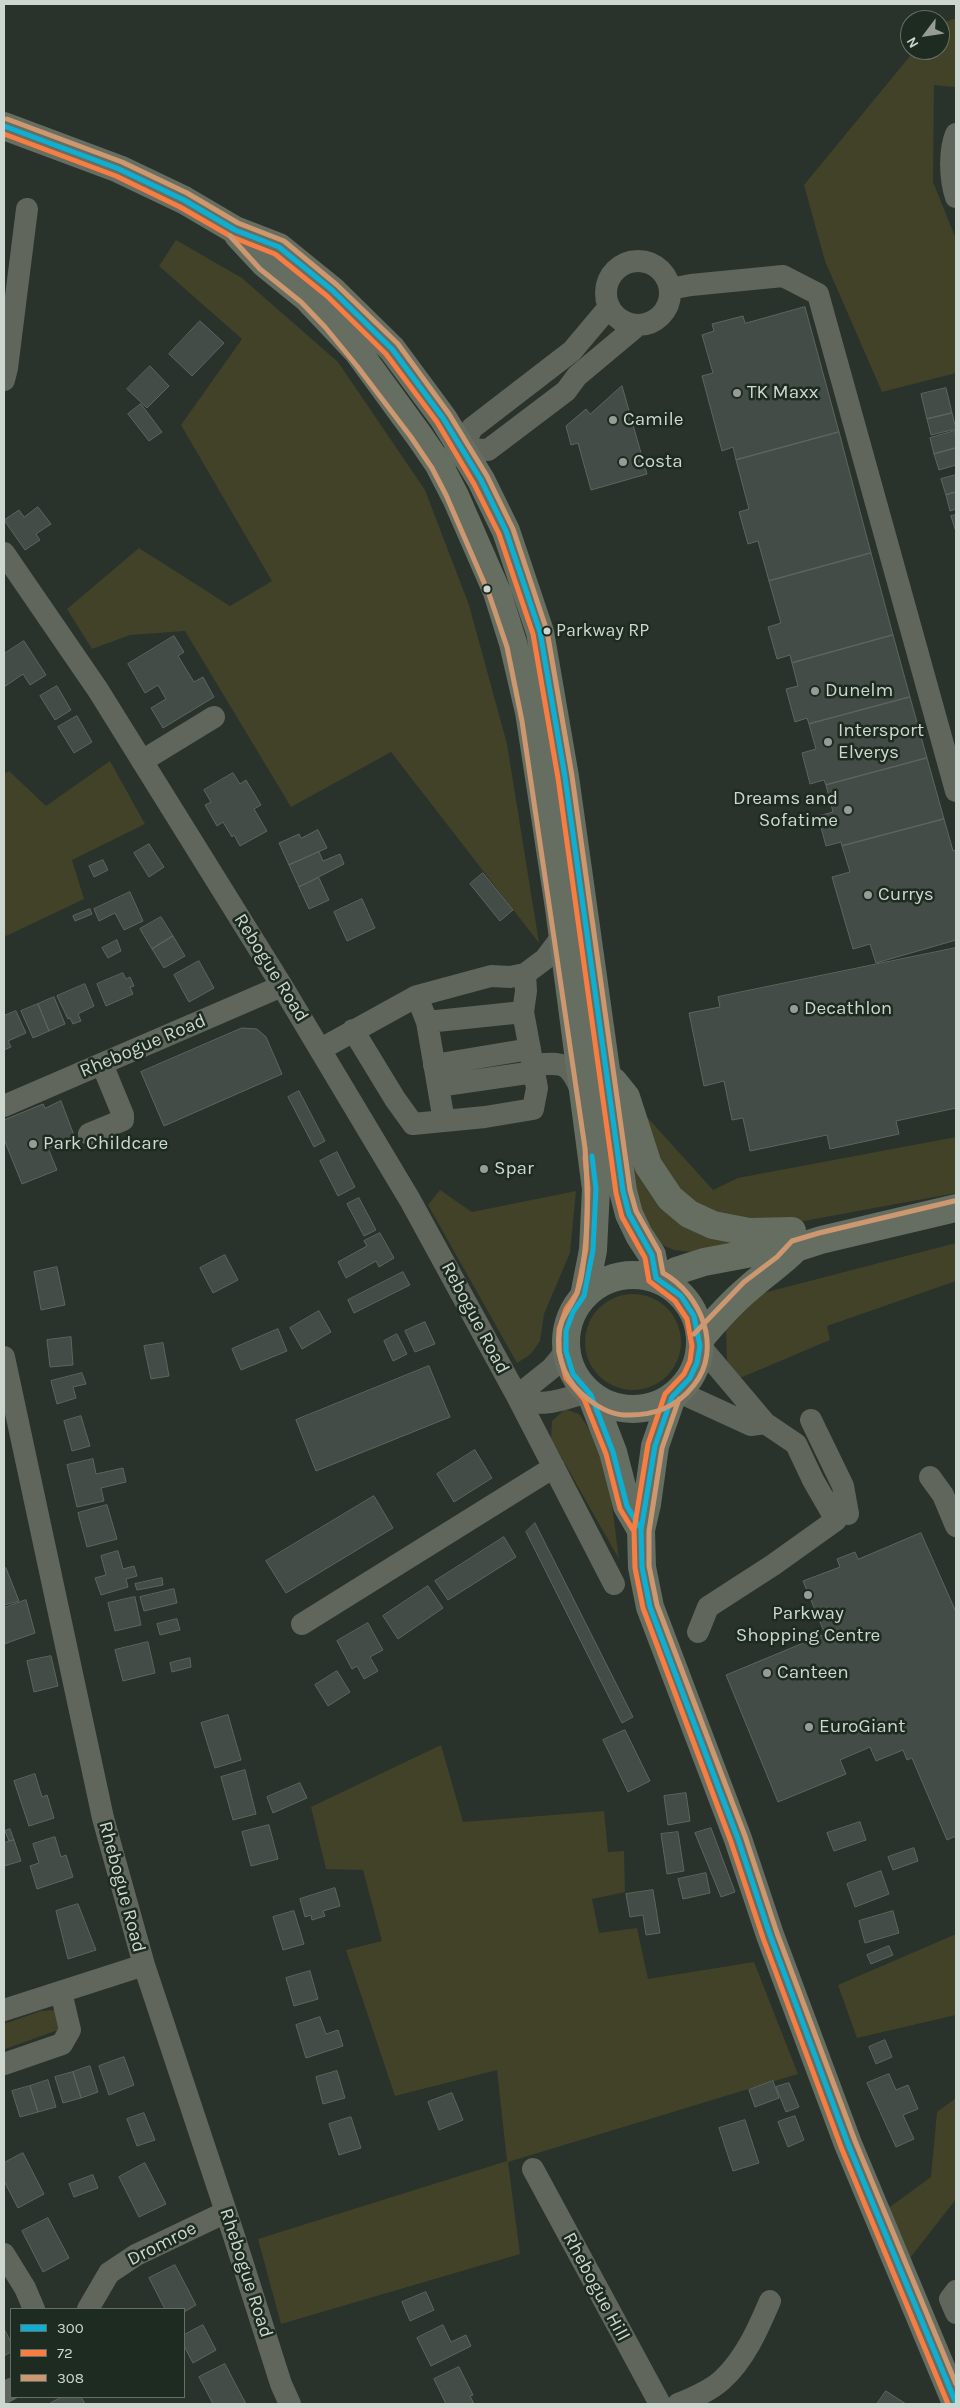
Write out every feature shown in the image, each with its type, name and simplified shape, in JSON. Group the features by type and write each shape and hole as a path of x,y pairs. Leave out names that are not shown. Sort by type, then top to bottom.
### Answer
{"main road":[{"path":"4,126 119,169 184,200 234,230 279,247 332,290 392,349 443,418 481,480 506,531 540,632 565,777 624,1191 629,1214 639,1235 652,1255 660,1280"},
{"path":"234,230 264,263 306,297 358,352 438,465 456,498 497,592 513,643 529,712 562,935 596,1188 593,1250 584,1296"},
{"path":"606,1074 626,1097 648,1165 670,1198 689,1214 713,1225 749,1232 791,1230 808,1244"},
{"path":"660,1280 676,1271 704,1262 808,1244 956,1208"},
{"path":"700,1342 717,1318 749,1288 808,1244"},
{"path":"676,1395 657,1406 623,1409 606,1404 590,1394 573,1374 566,1351 566,1331 572,1312 584,1296 599,1284 617,1276 637,1275 660,1280 681,1296 694,1316 700,1342 697,1363 690,1378 676,1395 655,1446 647,1504 641,1530 642,1567 650,1607 738,1839 770,1935 848,2144 956,2403"},
{"path":"590,1394 613,1452 627,1506 641,1530"}],"street":[{"path":"956,134 952,143 953,189 956,197"},
{"path":"4,380 27,209"},
{"path":"644,261 656,266 666,276 670,290 670,300 666,310 658,319 649,324 627,323 617,318 609,307 606,293 609,280 617,268 630,262 644,261"},
{"path":"670,290 691,285 783,276 818,294 956,791"},
{"path":"438,465 462,449 472,428 572,351 609,307"},
{"path":"462,449 488,450 566,391 577,376 638,325"},
{"name":"Rebogue Road","path":"4,553 62,636 142,761 321,1049 419,1215 517,1396 614,1584"},
{"path":"142,761 214,717"},
{"path":"321,1049 417,996 491,976 510,977 525,974 545,959 562,935"},
{"path":"353,1030 412,1124 532,1109 537,1088 522,1012 526,992 525,974"},
{"name":"Rhebogue Road","path":"4,1106 282,986"},
{"path":"417,996 427,1022 444,1121"},
{"path":"427,1022 522,1012"},
{"path":"436,1075 533,1062 560,1063 573,1072 584,1097"},
{"path":"89,1134 123,1120 123,1115 102,1064"},
{"path":"698,1632 708,1607 773,1565 836,1520 812,1480 796,1444 765,1423 700,1342"},
{"name":"Rebogue Road","path":"517,1396 552,1368 566,1351"},
{"name":"Rhebogue Road","path":"4,1357 103,1818 144,1965 281,2384 290,2404"},
{"name":"Rebogue Road","path":"517,1396 530,1403 552,1402 590,1394"},
{"path":"676,1395 751,1425 765,1423"},
{"path":"811,1420 842,1486 848,1514"},
{"path":"302,1624 554,1467"},
{"path":"930,1477 943,1495 956,1526"},
{"path":"4,2010 144,1965"},
{"path":"4,2064 62,2044 70,2030 61,1992"},
{"name":"Rhebogue Hill","path":"533,2169 660,2404"},
{"name":"Dromroe","path":"89,2308 110,2273 122,2264 136,2255 226,2212"},
{"path":"4,2254 25,2288 34,2308"},
{"path":"956,2291 950,2299 956,2313"},
{"path":"678,2404 721,2380 738,2361 758,2329 770,2301"}],"green space":[{"path":"956,18 956,87 934,85 933,182 956,239 956,373 882,392 825,261 804,185 907,60 950,60 950,20"},
{"path":"176,240 242,278 338,362 425,490 469,605 507,744 539,943 391,752 291,807 185,631 130,635 92,649 67,609 139,548 230,606 272,581 181,425 242,339 159,266"},
{"path":"110,761 145,824 72,860 84,899 4,937 4,774 9,771 46,806"},
{"path":"637,1106 713,1190 738,1178 956,1137 956,1193 771,1227 735,1223 679,1196 655,1164"},
{"path":"635,1168 745,1242 700,1253 674,1250 660,1244 643,1215 631,1172"},
{"path":"440,1190 472,1212 576,1191 570,1253 544,1314 540,1341 531,1354 517,1363 428,1205"},
{"path":"956,1243 956,1281 827,1326 830,1340 740,1378 727,1361 726,1330 748,1297"},
{"path":"633,1294 651,1298 667,1308 677,1324 681,1342 677,1360 667,1376 651,1386 633,1390 615,1386 599,1376 589,1360 585,1342 589,1324 599,1308 615,1298"},
{"path":"565,1409 579,1414 595,1438 608,1475 619,1559 551,1439 552,1421"},
{"path":"441,1745 463,1822 604,1811 608,1852 624,1851 625,1892 592,1899 599,1933 637,1928 648,1979 754,1962 798,2074 508,2162 520,2254 281,2324 258,2239 507,2161 497,2070 395,2096 346,1950 382,1941 363,1870 326,1869 311,1807"},
{"path":"956,1934 956,2015 857,2038 838,1985"},
{"path":"54,2010 60,2020 58,2030 4,2048 4,2024 41,2011"},
{"path":"956,2098 956,2199 907,2262 883,2212 931,2177 937,2112"}],"building":[{"path":"805,307 839,432 736,460 733,447 722,451 702,376 713,373 702,335 714,331 712,324 743,316 745,323"},
{"path":"200,321 224,343 192,376 169,354"},
{"path":"150,366 169,386 147,408 127,389"},
{"path":"622,386 647,474 591,490 578,443 571,445 566,426 586,409 590,414"},
{"path":"946,388 952,413 927,419 921,394"},
{"path":"141,404 162,432 149,441 128,414"},
{"path":"952,413 956,429 931,435 927,419"},
{"path":"955,431 956,448 934,454 930,438"},
{"path":"839,432 871,553 769,581 758,541 748,544 739,512 749,509 736,460"},
{"path":"956,448 956,465 939,470 934,454"},
{"path":"956,475 956,492 946,495 941,479"},
{"path":"956,492 956,509 950,511 946,495"},
{"path":"38,507 51,524 36,534 40,540 25,550 4,520 19,510 24,517"},
{"path":"956,515 956,532 951,516"},
{"path":"871,553 893,635 792,663 790,655 777,659 768,627 781,623 769,581"},
{"path":"893,635 910,697 809,724 807,718 795,722 786,689 798,686 792,663"},
{"path":"174,636 184,652 178,656 194,682 203,677 214,697 163,728 151,708 166,699 158,685 145,693 128,664"},
{"path":"24,641 46,675 30,685 23,674 4,687 4,654"},
{"path":"57,686 71,710 55,720 40,696"},
{"path":"910,697 927,758 826,785 824,780 810,784 802,753 816,749 809,724"},
{"path":"77,716 92,742 74,753 58,727"},
{"path":"927,758 944,819 842,846 841,842 826,846 818,816 833,812 826,785"},
{"path":"233,773 240,784 246,780 261,805 254,809 267,831 240,846 223,822 217,826 205,805 211,802 204,790"},
{"path":"944,819 953,851 956,850 956,940 876,963 870,944 853,949 832,877 850,872 842,846"},
{"path":"318,830 327,848 289,865 279,843 299,834 301,838"},
{"path":"149,844 164,867 149,877 134,853"},
{"path":"319,852 323,861 340,854 344,864 299,887 289,865"},
{"path":"103,860 108,870 94,877 89,866"},
{"path":"483,873 513,910 500,921 470,884"},
{"path":"319,878 329,900 309,909 299,887"},
{"path":"130,892 143,921 124,930 115,913 99,921 94,909"},
{"path":"362,899 375,928 347,941 334,912"},
{"path":"90,909 92,914 75,921 73,916"},
{"path":"161,917 173,936 152,949 140,929"},
{"path":"173,936 185,956 164,968 152,949"},
{"path":"117,940 121,951 108,958 102,948"},
{"path":"956,948 956,1108 896,1121 899,1134 830,1149 827,1135 750,1151 743,1118 732,1120 724,1081 704,1086 689,1013 720,1007 718,997"},
{"path":"199,961 214,988 189,1002 174,975"},
{"path":"123,973 126,979 130,977 134,986 130,987 133,994 106,1006 97,984"},
{"path":"85,984 94,1006 78,1014 81,1021 73,1024 70,1018 68,1019 57,996"},
{"path":"54,997 65,1024 49,1031 38,1004"},
{"path":"38,1004 49,1031 33,1038 21,1011"},
{"path":"16,1011 26,1033 8,1041 11,1047 4,1050 4,1016"},
{"path":"242,1028 257,1029 266,1037 282,1074 164,1126 141,1072"},
{"path":"299,1091 325,1141 314,1147 288,1097"},
{"name":"Park Childcare","path":"61,1101 75,1138 48,1148 57,1170 22,1184 4,1139 4,1120 43,1104 45,1108"},
{"path":"337,1152 355,1187 338,1196 320,1161"},
{"path":"359,1198 376,1230 364,1236 347,1204"},
{"path":"380,1233 394,1258 379,1267 376,1261 346,1278 338,1262 367,1246 364,1241"},
{"path":"225,1255 238,1280 213,1293 200,1268"},
{"path":"57,1267 65,1305 41,1310 34,1272"},
{"path":"403,1272 410,1285 354,1313 348,1300"},
{"path":"319,1311 331,1332 302,1349 290,1328"},
{"path":"425,1322 435,1344 415,1352 405,1331"},
{"path":"278,1329 287,1351 241,1370 232,1349"},
{"path":"397,1334 407,1354 393,1361 384,1341"},
{"path":"71,1337 73,1365 50,1367 47,1340"},
{"path":"163,1343 169,1376 151,1379 144,1346"},
{"path":"429,1366 450,1417 316,1471 296,1420"},
{"path":"82,1373 86,1384 73,1387 76,1398 57,1404 51,1381"},
{"path":"81,1416 90,1446 72,1451 64,1421"},
{"path":"475,1450 492,1478 454,1502 437,1474"},
{"path":"93,1459 96,1474 123,1468 126,1482 101,1488 104,1501 77,1507 67,1465"},
{"path":"374,1496 393,1528 286,1593 266,1561"},
{"path":"107,1505 117,1539 87,1547 78,1513"},
{"path":"535,1523 633,1717 622,1723 526,1532"},
{"path":"921,1533 956,1612 956,1836 947,1840 912,1758 907,1760 903,1750 876,1761 870,1747 840,1760 846,1774 778,1802 726,1675 825,1634 803,1581 840,1567 837,1559 855,1552 858,1559"},
{"path":"504,1537 516,1557 448,1600 435,1581"},
{"path":"118,1551 123,1569 134,1566 137,1576 126,1579 128,1587 101,1595 95,1578 106,1575 101,1556"},
{"path":"6,1568 19,1601 4,1605 4,1569"},
{"path":"162,1578 163,1585 137,1590 135,1584"},
{"path":"428,1586 443,1608 398,1639 383,1616"},
{"path":"174,1589 177,1603 144,1611 140,1597"},
{"path":"135,1597 141,1625 115,1631 108,1603"},
{"path":"26,1600 35,1633 4,1644 4,1608"},
{"path":"177,1619 180,1630 160,1635 157,1624"},
{"path":"368,1623 383,1650 370,1657 378,1671 364,1679 357,1666 352,1669 337,1641"},
{"path":"148,1642 155,1673 123,1681 115,1650"},
{"path":"51,1656 58,1686 34,1692 27,1661"},
{"path":"190,1658 191,1667 172,1672 170,1663"},
{"path":"337,1671 350,1692 328,1706 315,1685"},
{"path":"228,1715 241,1760 215,1768 201,1723"},
{"path":"625,1730 650,1781 628,1792 603,1740"},
{"path":"245,1770 256,1814 233,1820 221,1777"},
{"path":"35,1774 42,1797 47,1795 54,1818 29,1826 14,1781"},
{"path":"300,1783 307,1798 273,1813 267,1797"},
{"path":"686,1793 690,1821 668,1825 664,1796"},
{"path":"860,1822 866,1840 834,1851 827,1833"},
{"path":"269,1825 278,1859 251,1866 242,1832"},
{"path":"711,1828 735,1892 721,1897 695,1833"},
{"path":"10,1829 14,1840 9,1841 5,1831"},
{"path":"678,1832 684,1871 667,1874 661,1834"},
{"path":"55,1837 61,1857 66,1855 73,1877 37,1889 30,1866 39,1863 33,1844"},
{"path":"14,1840 21,1861 4,1866 4,1843"},
{"path":"914,1848 918,1861 893,1870 888,1857"},
{"path":"881,1871 889,1894 855,1907 847,1884"},
{"path":"706,1873 710,1893 683,1899 678,1879"},
{"path":"335,1888 340,1906 323,1911 325,1916 312,1920 311,1915 305,1917 300,1899"},
{"path":"653,1890 660,1933 646,1935 643,1915 630,1917 626,1894"},
{"path":"78,1904 96,1950 68,1959 56,1911"},
{"path":"294,1911 304,1944 283,1950 273,1917"},
{"path":"893,1911 899,1933 865,1943 859,1921"},
{"path":"889,1946 893,1955 871,1964 867,1955"},
{"path":"310,1971 318,1999 294,2006 286,1978"},
{"path":"320,2017 326,2034 338,2030 343,2046 306,2058 296,2025"},
{"path":"885,2040 892,2057 876,2064 869,2047"},
{"path":"124,2057 134,2085 109,2095 99,2066"},
{"path":"90,2066 98,2092 81,2098 73,2072"},
{"path":"337,2071 345,2098 323,2104 316,2077"},
{"path":"73,2072 81,2098 63,2103 55,2077"},
{"path":"889,2074 896,2090 908,2085 918,2109 903,2115 914,2139 896,2147 867,2083"},
{"path":"48,2080 56,2107 38,2112 30,2086"},
{"path":"773,2081 779,2098 755,2107 749,2090"},
{"path":"789,2083 799,2107 786,2112 776,2087"},
{"path":"30,2086 38,2112 20,2117 12,2091"},
{"path":"452,2093 463,2120 439,2130 428,2102"},
{"path":"144,2113 155,2140 137,2146 127,2119"},
{"path":"795,2116 804,2140 788,2147 778,2122"},
{"path":"351,2117 361,2148 339,2155 329,2124"},
{"path":"745,2120 759,2163 733,2171 719,2128"},
{"path":"23,2153 44,2194 18,2208 4,2181 4,2163"},
{"path":"145,2163 166,2204 139,2217 119,2177"},
{"path":"93,2175 98,2188 74,2197 69,2184"},
{"path":"48,2218 69,2258 43,2272 22,2231"},
{"path":"175,2265 196,2305 185,2311 185,2308 164,2308 149,2278"},
{"path":"426,2292 434,2310 410,2321 402,2302"},
{"path":"203,2325 216,2350 193,2363 185,2348 185,2334"},
{"path":"443,2325 451,2342 466,2335 471,2346 431,2366 417,2338"},
{"path":"4,2329 10,2340 10,2353 4,2356"},
{"path":"225,2364 246,2404 213,2404 199,2377"},
{"path":"459,2367 473,2395 470,2396 474,2404 446,2404 434,2379"},
{"path":"886,2391 906,2404 877,2404"},
{"path":"60,2398 82,2398 85,2404 52,2404"}],"transit line":[{"name":"308","path":"7,119 122,162 187,193 238,223 284,241 337,285 398,344 449,414 487,476 513,529 547,631 572,776 630,1190 636,1211 659,1252 663,1273 688,1294 704,1323 707,1355 703,1370 694,1385 680,1400 663,1409 645,1414 624,1415 601,1408 574,1386 564,1370 559,1351 559,1331 579,1288 585,1250 587,1207 585,1148 522,721 507,647 489,594 446,495 432,468 411,437 325,327 301,302 260,269 230,236"},
{"name":"300","path":"4,126 119,169 184,200 235,230 279,247 332,290 392,349 443,418 481,480 506,531 540,632 565,777 623,1191 629,1214 652,1255 656,1278 681,1296 694,1316 700,1346 697,1363 690,1378 672,1397 655,1446 641,1530 642,1567 650,1607 738,1839 770,1935 848,2144 956,2403"},
{"name":"72","path":"4,134 116,176 180,207 232,237 275,254 327,296 386,354 437,422 474,484 499,534 533,634 558,778 616,1193 622,1217 645,1258 649,1281 675,1301 687,1319 692,1346 690,1361 684,1374 665,1394 648,1444 634,1530 635,1568 643,1608 731,1842 763,1938 841,2147 948,2404"},
{"name":"300","path":"592,1156 596,1189 593,1250 584,1296 573,1312 566,1331 566,1351 573,1374 591,1395 613,1452 627,1506 639,1526"},
{"name":"72","path":"585,1157 588,1189 586,1249 577,1293 566,1309 559,1329 559,1352 566,1378 584,1399 606,1454 620,1509 633,1530"},
{"name":"308","path":"694,1334 744,1282 777,1257 792,1241 954,1201"},
{"name":"308","path":"679,1399 662,1448 649,1531 649,1566 657,1605 745,1836 777,1933 855,2141 956,2384"}],"place":[{"name":"TK Maxx","path":"737,393"},
{"name":"Camile","path":"613,420"},
{"name":"Costa","path":"623,462"},
{"name":"Parkway RP","path":"547,631"},
{"name":"Dunelm","path":"815,691"},
{"name":"Intersport Elverys","path":"828,742"},
{"name":"Dreams and Sofatime","path":"848,810"},
{"name":"Currys","path":"868,895"},
{"name":"Decathlon","path":"794,1009"},
{"name":"Park Childcare","path":"33,1144"},
{"name":"Spar","path":"484,1169"},
{"name":"Parkway Shopping Centre","path":"808,1595"},
{"name":"Canteen","path":"767,1673"},
{"name":"EuroGiant","path":"809,1727"}]}
